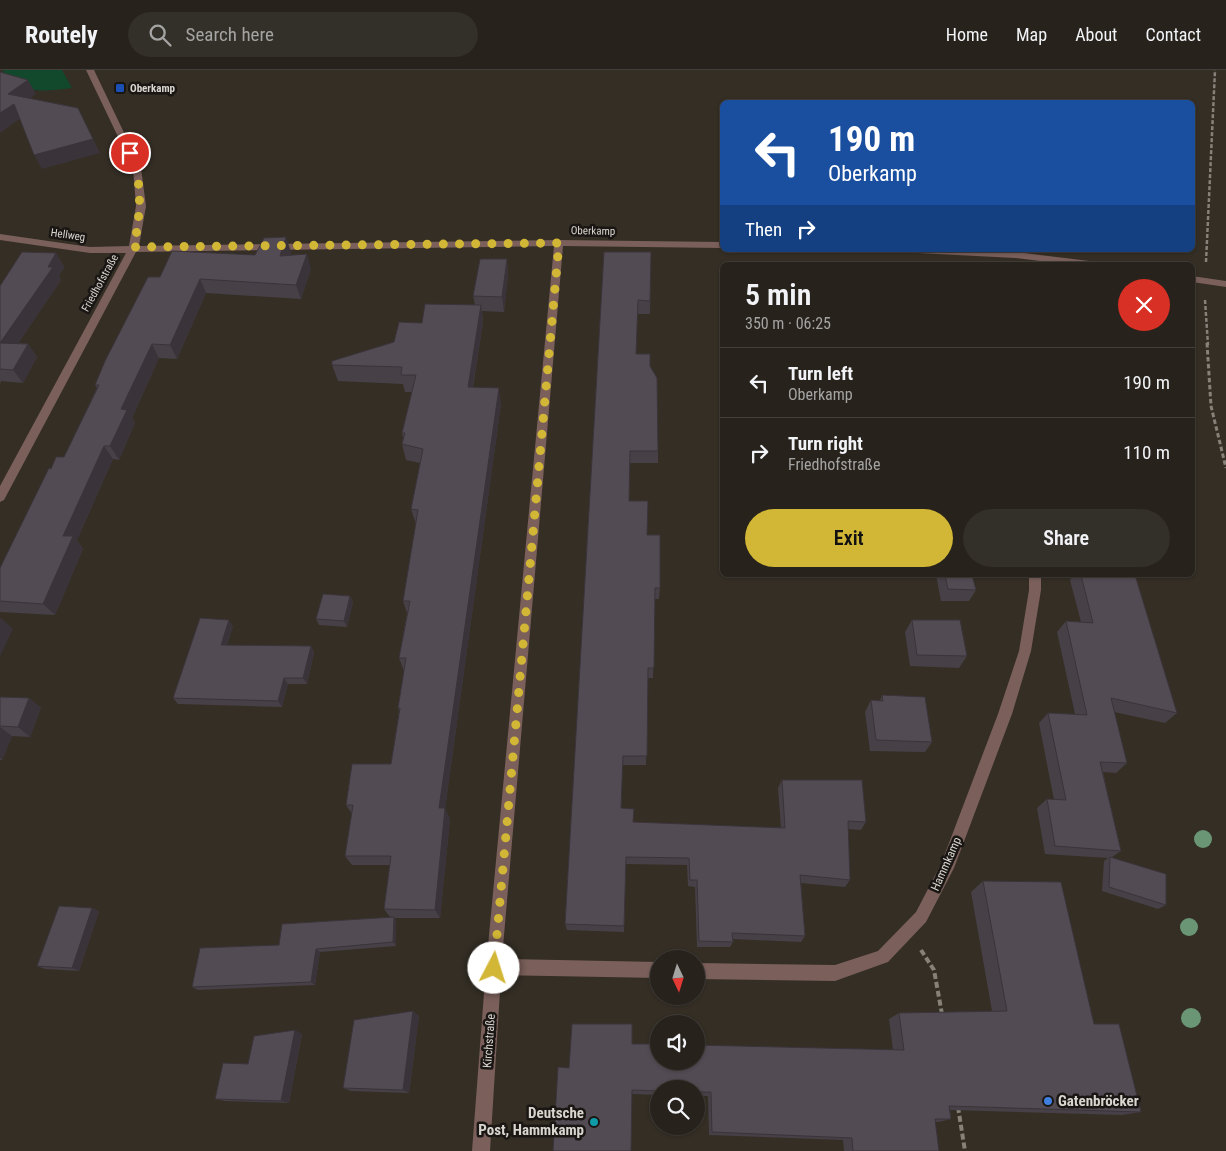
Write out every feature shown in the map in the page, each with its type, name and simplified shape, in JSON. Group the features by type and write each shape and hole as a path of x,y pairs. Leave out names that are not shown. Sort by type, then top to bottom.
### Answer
{"street":[{"name":"Friedhofstraße","path":"0,497 134,247 141,206 137,168 90,70"},
{"name":"Hellweg","path":"0,237 90,250 134,247"},
{"name":"Oberkamp","path":"134,247 559,243 720,245"},
{"name":"Kirchstraße","path":"481,1151 494,968 559,243"},
{"path":"937,252 1048,262"},
{"path":"1195,279 1226,284"},
{"name":"Hammkamp","path":"705,971 835,973 883,958 921,918 947,868 1005,714 1024,651 1035,590 1035,577"},
{"path":"494,968 650,970"}],"path":[{"path":"909,931 934,970 942,1018"},
{"path":"957,1104 965,1151"}],"green space":[{"path":"5,70 62,70 72,88 42,91 26,88 9,80 0,73"}],"building":[{"path":"0,72 28,80 8,94 78,108 93,139 34,155 14,104 0,113"},
{"path":"286,237 280,256 307,254 296,285 200,279 170,345 152,344 121,409 127,410 110,446 104,446 63,536 73,536 43,604 0,601 0,568 49,468 51,469 56,457 64,457 99,385 95,385 105,361 148,277 160,277 172,251 255,255 264,238"},
{"path":"22,252 56,253 48,267 53,267 0,343 0,286"},
{"path":"604,252 651,252 650,301 638,300 636,354 650,354 650,366 657,378 658,451 630,451 629,501 648,501 647,535 660,535 660,588 655,588 654,668 648,668 647,756 623,756 621,808 634,809 633,822 785,828 782,780 862,780 866,822 848,821 850,880 800,875 805,936 732,933 733,942 699,941 697,880 690,880 689,858 626,857 624,926 565,924"},
{"path":"480,259 507,259 502,297 473,296"},
{"path":"425,304 481,305 468,387 499,388 439,808 445,808 435,910 384,909 391,856 345,856 353,805 346,805 352,764 391,764 406,658 399,658 410,601 403,601 418,510 411,509 423,449 402,444 405,433 402,433 416,375 401,375 402,367 332,365 332,361 394,342 399,322 422,323"},
{"path":"0,343 28,344 13,370 0,369"},
{"path":"945,577 973,577 976,590 948,589"},
{"path":"1082,577 1136,577 1177,713 1111,698 1127,763 1100,762 1121,851 1055,846 1047,799 1066,800 1048,713 1087,715 1066,621 1093,623"},
{"path":"323,594 350,596 344,621 316,619"},
{"path":"200,618 229,620 221,645 311,646 303,678 284,678 278,701 173,698"},
{"path":"912,620 960,620 967,656 917,655"},
{"path":"882,695 925,697 932,742 876,740 871,700 883,701"},
{"path":"0,697 29,698 18,727 0,726"},
{"path":"1110,857 1166,874 1166,905 1109,887"},
{"path":"983,881 1061,882 1094,1024 1119,1024 1141,1112 949,1106 951,1119 935,1119 939,1151 853,1151 852,1138 712,1132 711,1092 705,1092 705,1080 650,1080 650,1091 632,1090 631,1151 553,1151 558,1067 569,1068 572,1024 632,1024 632,1044 650,1044 650,1070 705,1070 705,1045 904,1050 899,1013 1007,1011"},
{"path":"59,906 92,908 72,968 37,966"},
{"path":"394,917 393,942 316,949 311,982 192,987 200,948 279,945 282,924"},
{"path":"413,1011 403,1090 343,1088 354,1020"},
{"path":"295,1030 281,1101 215,1099 223,1063 248,1064 254,1036"}],"place":[{"name":"Oberkamp","path":"120,88"},
{"name":"Gatenbröcker","path":"1048,1101"},
{"name":"Deutsche Post, Hammkamp","path":"594,1122"}],"route":[{"path":"130,153 137,168 141,206 134,247 559,243 494,968"}]}
